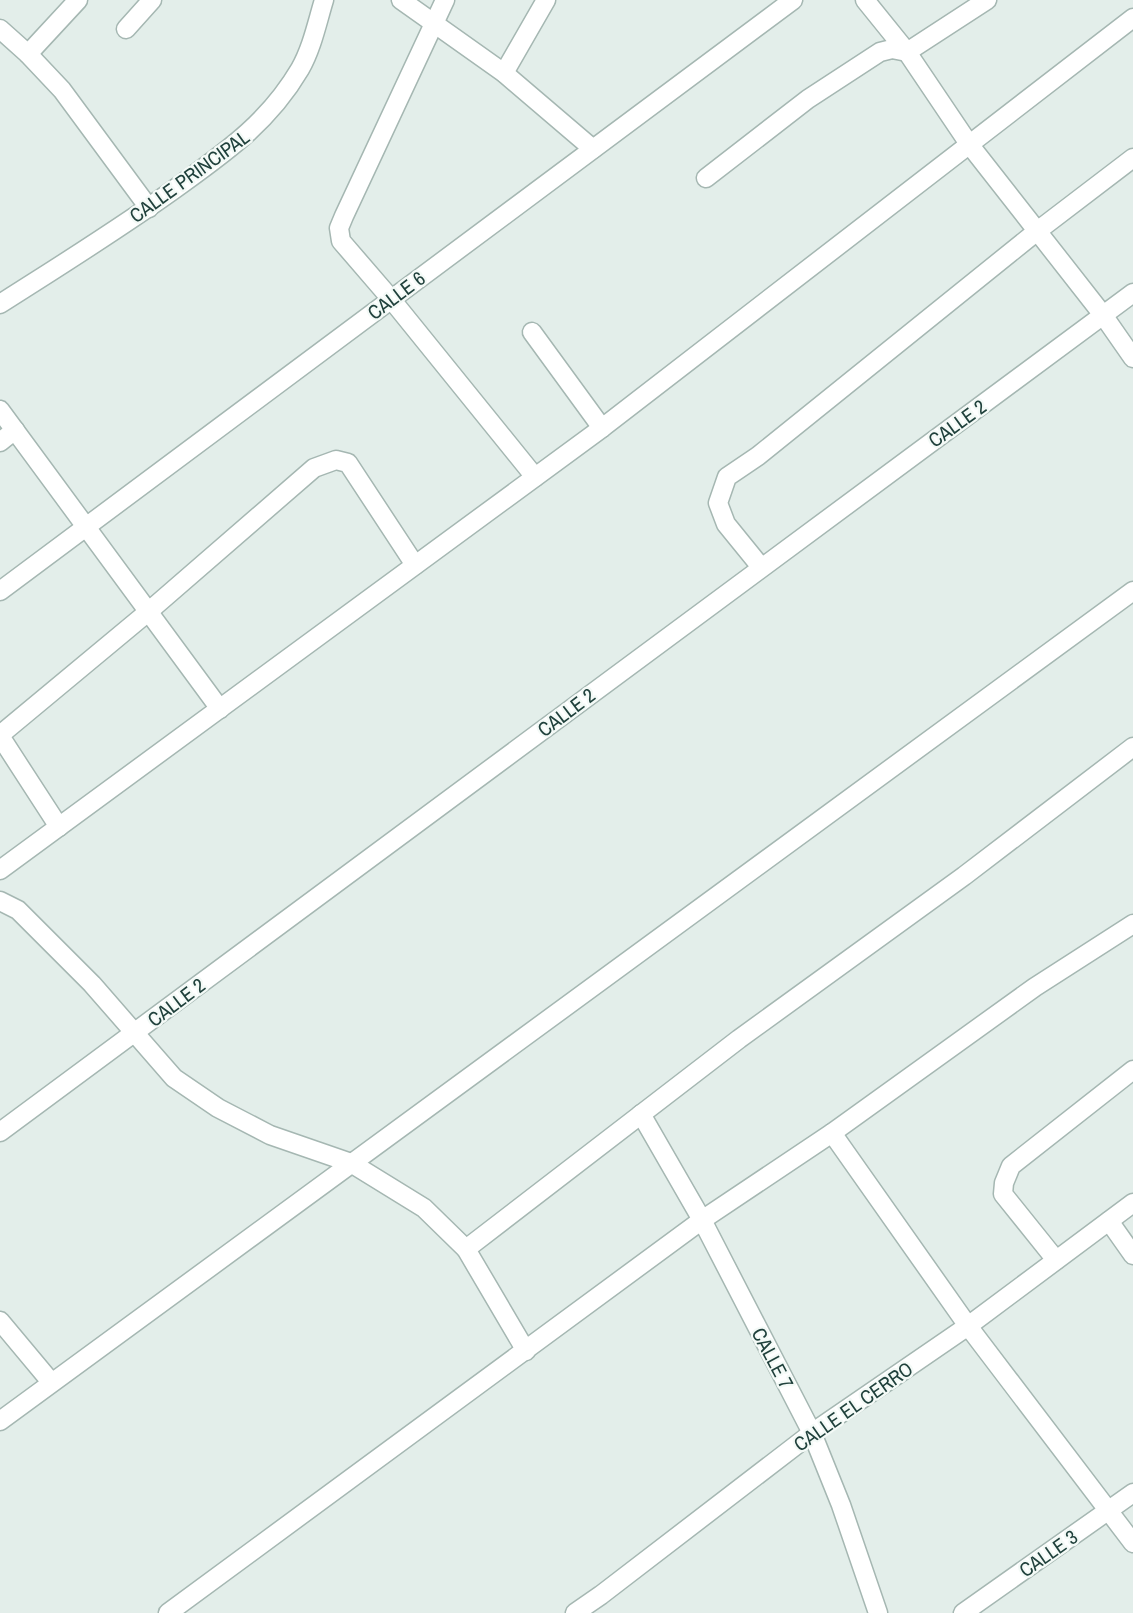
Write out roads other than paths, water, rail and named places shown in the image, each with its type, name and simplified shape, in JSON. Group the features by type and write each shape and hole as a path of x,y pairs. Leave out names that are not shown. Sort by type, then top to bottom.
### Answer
{"street":[{"path":"28,54 78,0"},
{"path":"126,29 152,0"},
{"name":"CALLE PRINCIPAL","path":"0,304 149,208 255,128 283,94 300,68 312,40 324,0"},
{"path":"401,0 504,73 593,149"},
{"path":"445,0 339,228 340,241 391,299 535,477"},
{"path":"504,73 546,0"},
{"path":"865,0 906,52 969,144 1103,315 1133,358"},
{"path":"706,178 808,99 880,52 892,49 906,52 987,0"},
{"name":"CALLE 6","path":"0,591 787,2"},
{"path":"0,870 602,428 1133,18"},
{"path":"0,29 28,54 62,90 149,208"},
{"path":"761,567 726,524 718,503 727,477 758,456 1036,232 1133,158"},
{"name":"CALLE 2","path":"0,1132 1133,293"},
{"path":"532,332 602,428"},
{"path":"0,410 220,709"},
{"path":"0,442 15,430"},
{"path":"59,827 0,736 314,468 336,460 348,463 415,566"},
{"path":"0,1421 1133,591"},
{"path":"466,1249 739,1039 964,876 1133,747"},
{"path":"0,901 18,910 92,984 174,1078 218,1108 270,1135 351,1163 424,1208 466,1249 526,1350"},
{"path":"168,1613 702,1220 832,1133 1035,987 1133,924"},
{"path":"1056,1260 1003,1194 1004,1183 1011,1166 1133,1070"},
{"name":"CALLE 7","path":"641,1114 702,1220 812,1433 841,1505 878,1613"},
{"path":"832,1133 968,1326 1133,1543"},
{"name":"CALLE EL CERRO","path":"575,1613 812,1433 968,1326 1133,1203"},
{"path":"1109,1221 1133,1255"},
{"path":"0,1321 51,1382"},
{"name":"CALLE 3","path":"963,1613 1133,1493"}]}
